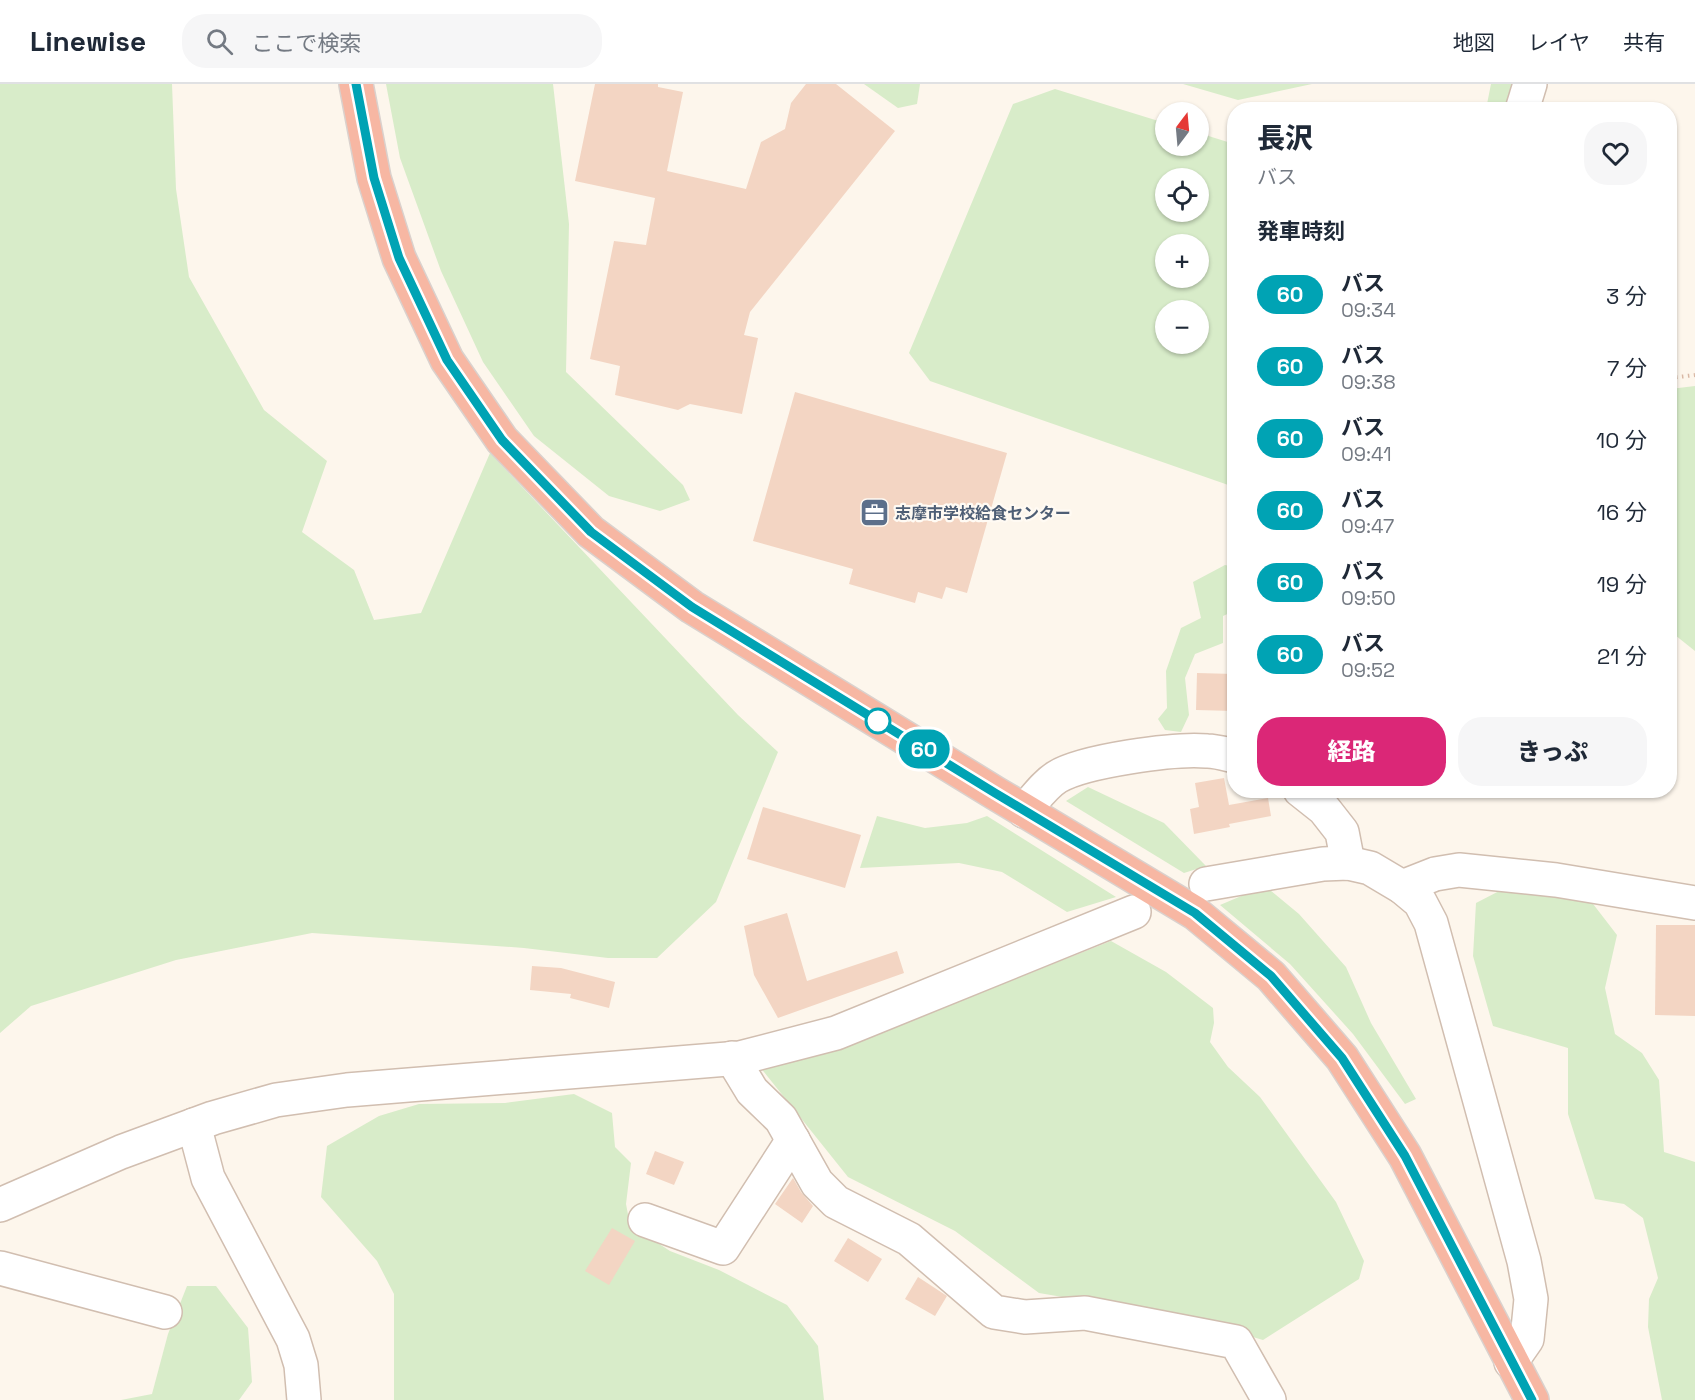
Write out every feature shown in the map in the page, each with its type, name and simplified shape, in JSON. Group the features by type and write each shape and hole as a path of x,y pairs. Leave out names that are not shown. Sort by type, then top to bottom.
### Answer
{"highway":[{"path":"356,84 374,178 399,258 447,360 502,440 591,532 692,607 1195,913 1271,976 1342,1058 1405,1156 1532,1400"}],"street":[{"path":"1524,102 1530,84"},
{"path":"1024,810 1056,777 1073,770 1167,752 1208,751 1227,755"},
{"path":"1320,798 1342,832 1348,863"},
{"path":"1206,884 1323,864 1348,863 1370,868 1402,887 1420,902 1431,923 1524,1261 1531,1299 1527,1339 1511,1362"},
{"path":"1402,887 1435,874 1459,870 1556,880 1695,903"},
{"path":"1,1208 121,1152 194,1125 276,1100 347,1090 732,1058 836,1033 1134,912"},
{"path":"732,1058 752,1091 781,1119 817,1183 836,1202 909,1239 994,1312 1025,1317 1085,1313 1236,1342 1269,1400"},
{"path":"194,1125 208,1178 294,1339 301,1365 304,1400"},
{"path":"645,1220 723,1248 793,1140"},
{"path":"0,1268 165,1312"}],"path":[{"path":"1677,377 1695,375"}],"green space":[{"path":"0,84 172,84 176,189 189,277 264,410 327,461 302,532 354,570 374,620 421,613 490,453 738,715 778,752 716,902 657,958 608,958 524,948 312,933 176,960 31,1006 0,1033"},
{"path":"386,84 553,84 569,224 566,372 683,485 690,500 660,511 609,496 534,436 483,362 441,271 400,158"},
{"path":"864,84 920,84 917,104 898,108"},
{"path":"1183,84 1312,84 1238,100"},
{"path":"1491,84 1522,84 1516,102 1487,102"},
{"path":"1055,89 1155,120 1155,156 1209,156 1209,136 1227,142 1227,485 930,381 909,353 1013,104"},
{"path":"1695,386 1695,651 1677,637 1677,388"},
{"path":"1227,565 1227,614 1223,616 1223,643 1195,654 1185,678 1189,715 1181,732 1165,730 1158,719 1167,708 1166,671 1181,628 1201,618 1193,582"},
{"path":"1088,787 1164,823 1206,866 1184,873 1066,801"},
{"path":"877,816 925,828 967,823 987,816 1116,897 1067,912 1002,872 959,863 860,868"},
{"path":"1265,886 1299,914 1346,967 1371,1023 1416,1099 1405,1104 1353,1034 1290,964 1220,905"},
{"path":"1507,887 1590,900 1617,935 1605,988 1615,1034 1642,1053 1659,1080 1664,1152 1695,1162 1695,1400 1662,1400 1648,1327 1649,1299 1658,1278 1643,1218 1624,1204 1595,1199 1568,1114 1568,1048 1493,1026 1473,956 1476,903"},
{"path":"1111,941 1166,972 1213,1008 1214,1023 1210,1042 1228,1067 1260,1097 1336,1202 1364,1261 1359,1279 1263,1340 1192,1319 1039,1293 955,1231 848,1177 760,1067 840,1048"},
{"path":"574,1094 612,1113 615,1147 631,1163 626,1204 630,1225 670,1251 719,1270 787,1305 818,1346 824,1400 394,1400 394,1294 377,1261 321,1197 327,1146 379,1116 419,1104 505,1103"},
{"path":"187,1286 216,1286 248,1328 252,1382 239,1400 121,1400 152,1394 168,1334"}],"building":[{"path":"595,84 658,84 658,87 683,92 667,171 746,189 761,142 785,129 791,103 806,84 836,84 895,131 750,312 744,335 758,338 742,414 690,404 678,410 615,395 620,366 590,359 614,241 646,245 655,198 575,181"},
{"path":"795,392 1007,453 967,593 946,587 942,599 918,592 915,603 849,584 853,569 753,541"},
{"path":"1197,673 1227,674 1227,711 1196,710"},
{"path":"1224,778 1229,805 1268,798 1271,816 1194,834 1190,809 1199,807 1195,783"},
{"path":"763,807 861,835 845,888 747,859"},
{"path":"787,913 807,981 897,951 904,973 778,1018 754,975 744,926"},
{"path":"1656,925 1695,925 1695,1016 1655,1015"},
{"path":"532,966 561,968 615,982 609,1008 570,998 571,994 530,990"},
{"path":"655,1151 684,1162 674,1185 646,1174"},
{"path":"793,1178 813,1206 802,1223 775,1204"},
{"path":"612,1228 635,1241 609,1285 585,1271"},
{"path":"848,1238 882,1259 868,1282 834,1261"},
{"path":"918,1277 947,1296 935,1316 905,1299"}],"bus line":[{"name":"60","path":"356,84 374,178 399,258 447,360 502,440 591,532 692,607 1195,913 1271,976 1342,1058 1405,1156 1532,1400"}],"place":[{"name":"志摩市学校給食センター","path":"874,513"}]}
